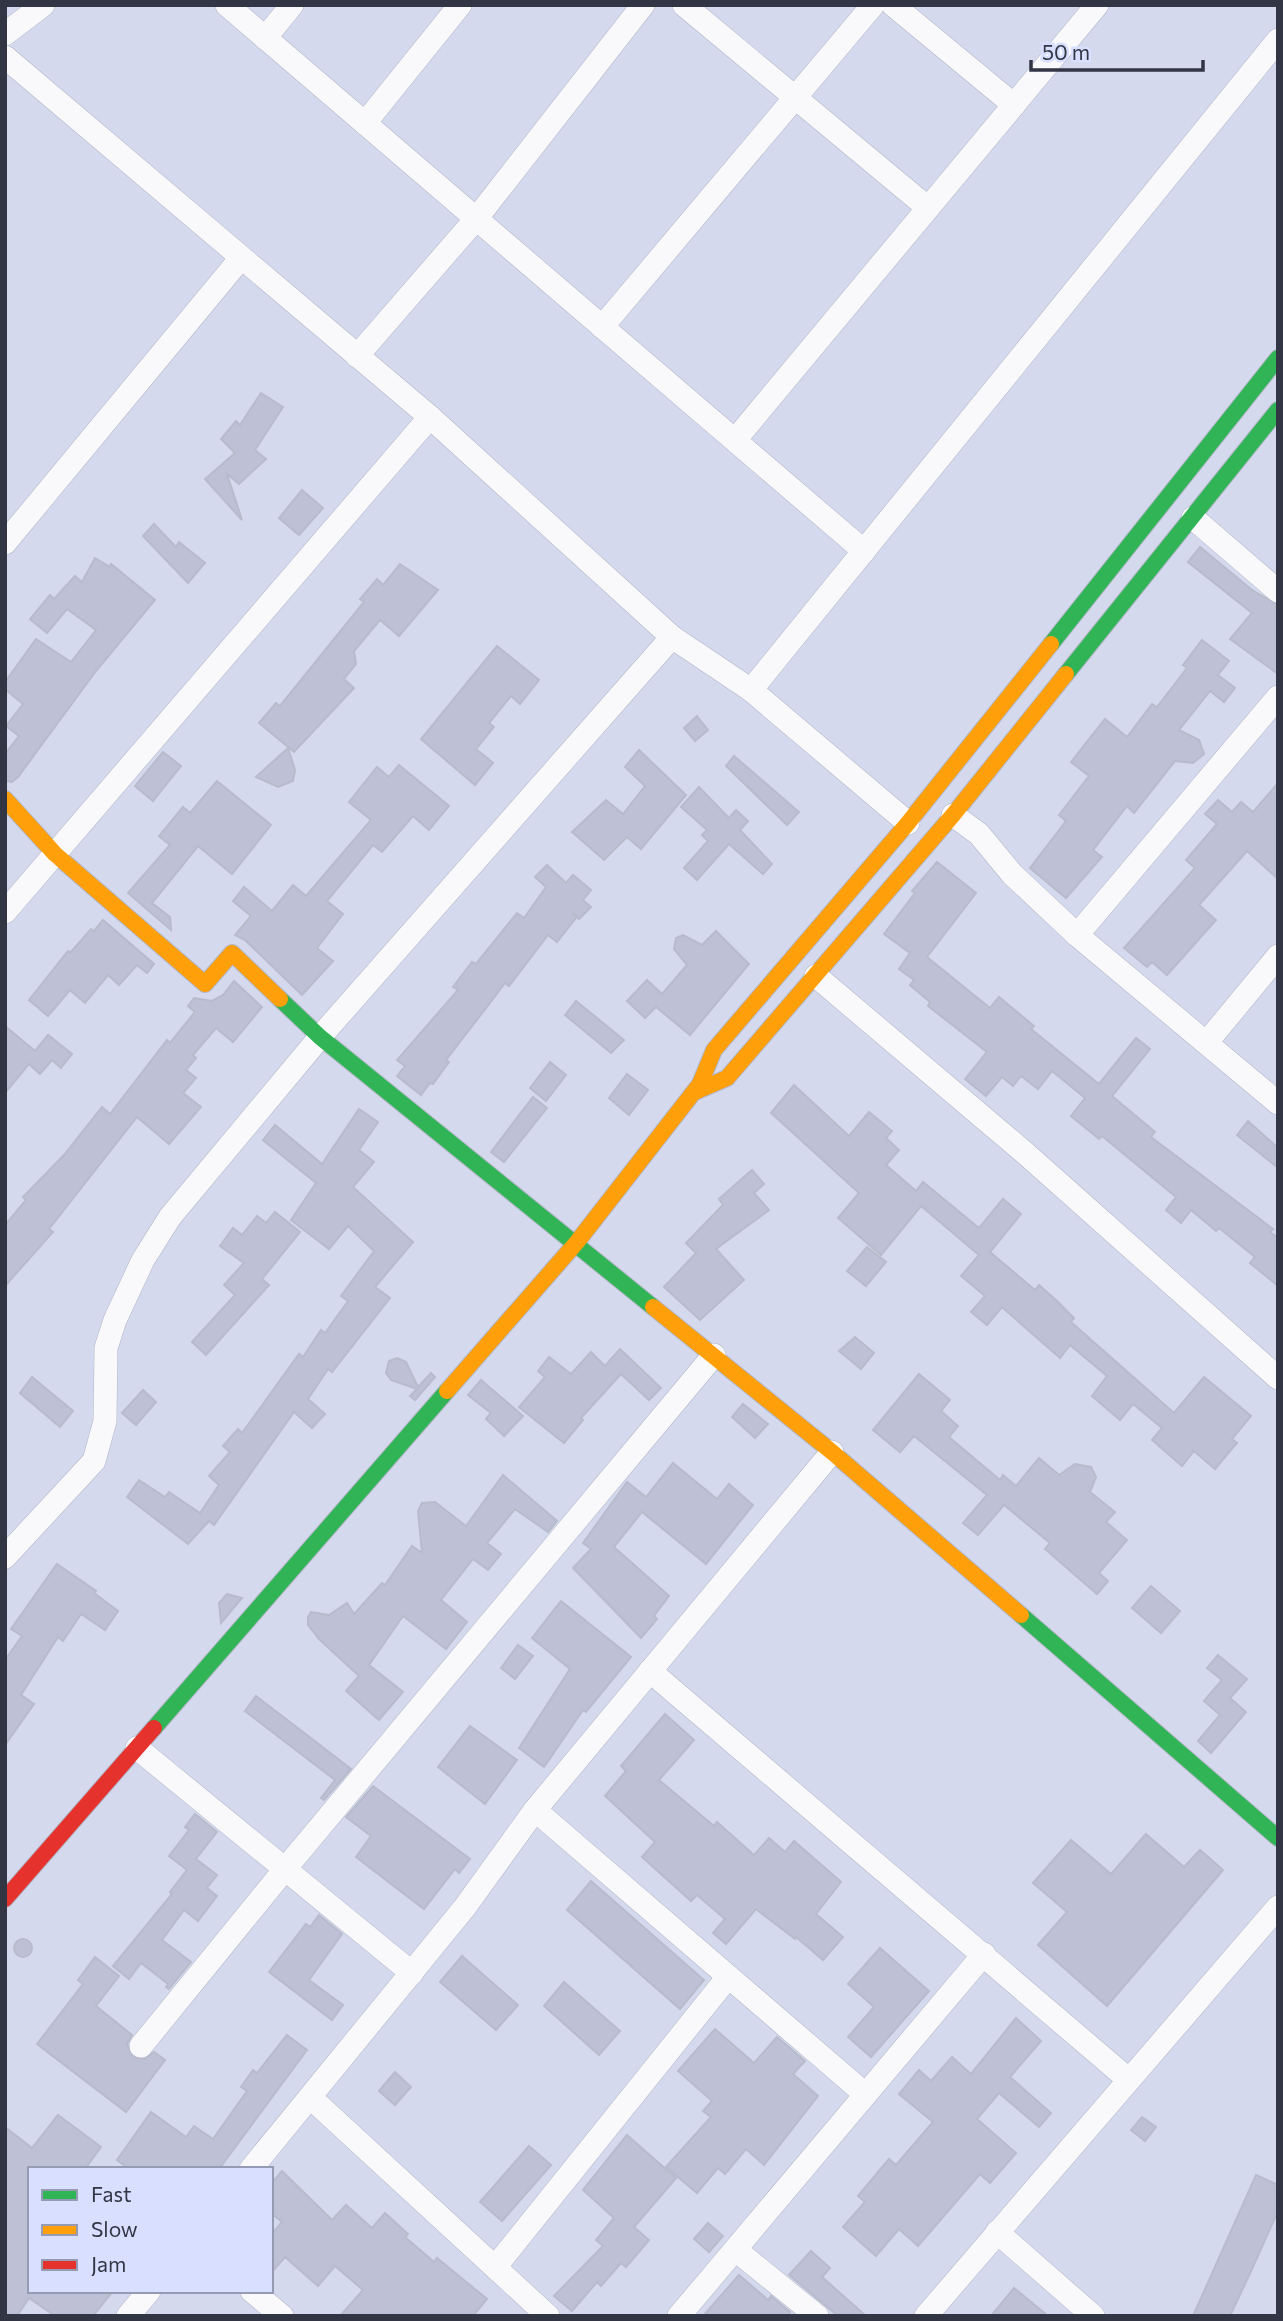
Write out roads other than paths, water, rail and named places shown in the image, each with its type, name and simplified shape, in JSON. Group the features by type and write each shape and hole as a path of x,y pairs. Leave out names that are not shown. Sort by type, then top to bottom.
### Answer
{"street":[{"path":"5,34 43,5"},
{"path":"227,5 864,551"},
{"path":"265,38 292,5"},
{"path":"365,123 460,5"},
{"path":"357,356 476,219 643,5"},
{"path":"684,5 929,208"},
{"path":"603,327 873,5"},
{"path":"893,5 1014,105"},
{"path":"735,440 1097,5"},
{"path":"751,690 1278,40"},
{"path":"9,69 242,257 430,417 672,637 751,690 908,823"},
{"path":"5,543 242,257"},
{"path":"1278,358 908,823 714,1050 697,1091 727,1078 816,976 953,814 1278,410"},
{"path":"5,912 430,417"},
{"path":"1193,518 1278,592"},
{"path":"5,1557 94,1461 102,1443 106,1421 106,1349 123,1296 170,1217 320,1037 672,637"},
{"path":"1077,936 1278,697"},
{"path":"5,799 55,854 205,984 232,953 320,1037 577,1242 832,1452 1278,1838"},
{"path":"953,814 979,834 1012,874 1077,936 1207,1041 1278,1103"},
{"path":"1207,1041 1278,956"},
{"path":"816,976 1026,1153 1278,1378"},
{"path":"5,1899 577,1242 700,1084"},
{"path":"141,2046 285,1869 714,1355"},
{"path":"253,2167 465,1907 534,1810 832,1452"},
{"path":"649,1671 1129,2080"},
{"path":"137,1748 412,1973"},
{"path":"534,1810 865,2094"},
{"path":"926,2316 1278,1907"},
{"path":"679,2316 984,1954"},
{"path":"496,2266 728,1977"},
{"path":"311,2098 548,2316"},
{"path":"997,2232 1093,2316"},
{"path":"736,2250 817,2316"},
{"path":"128,2316 147,2293"},
{"path":"254,2293 282,2316"}]}
